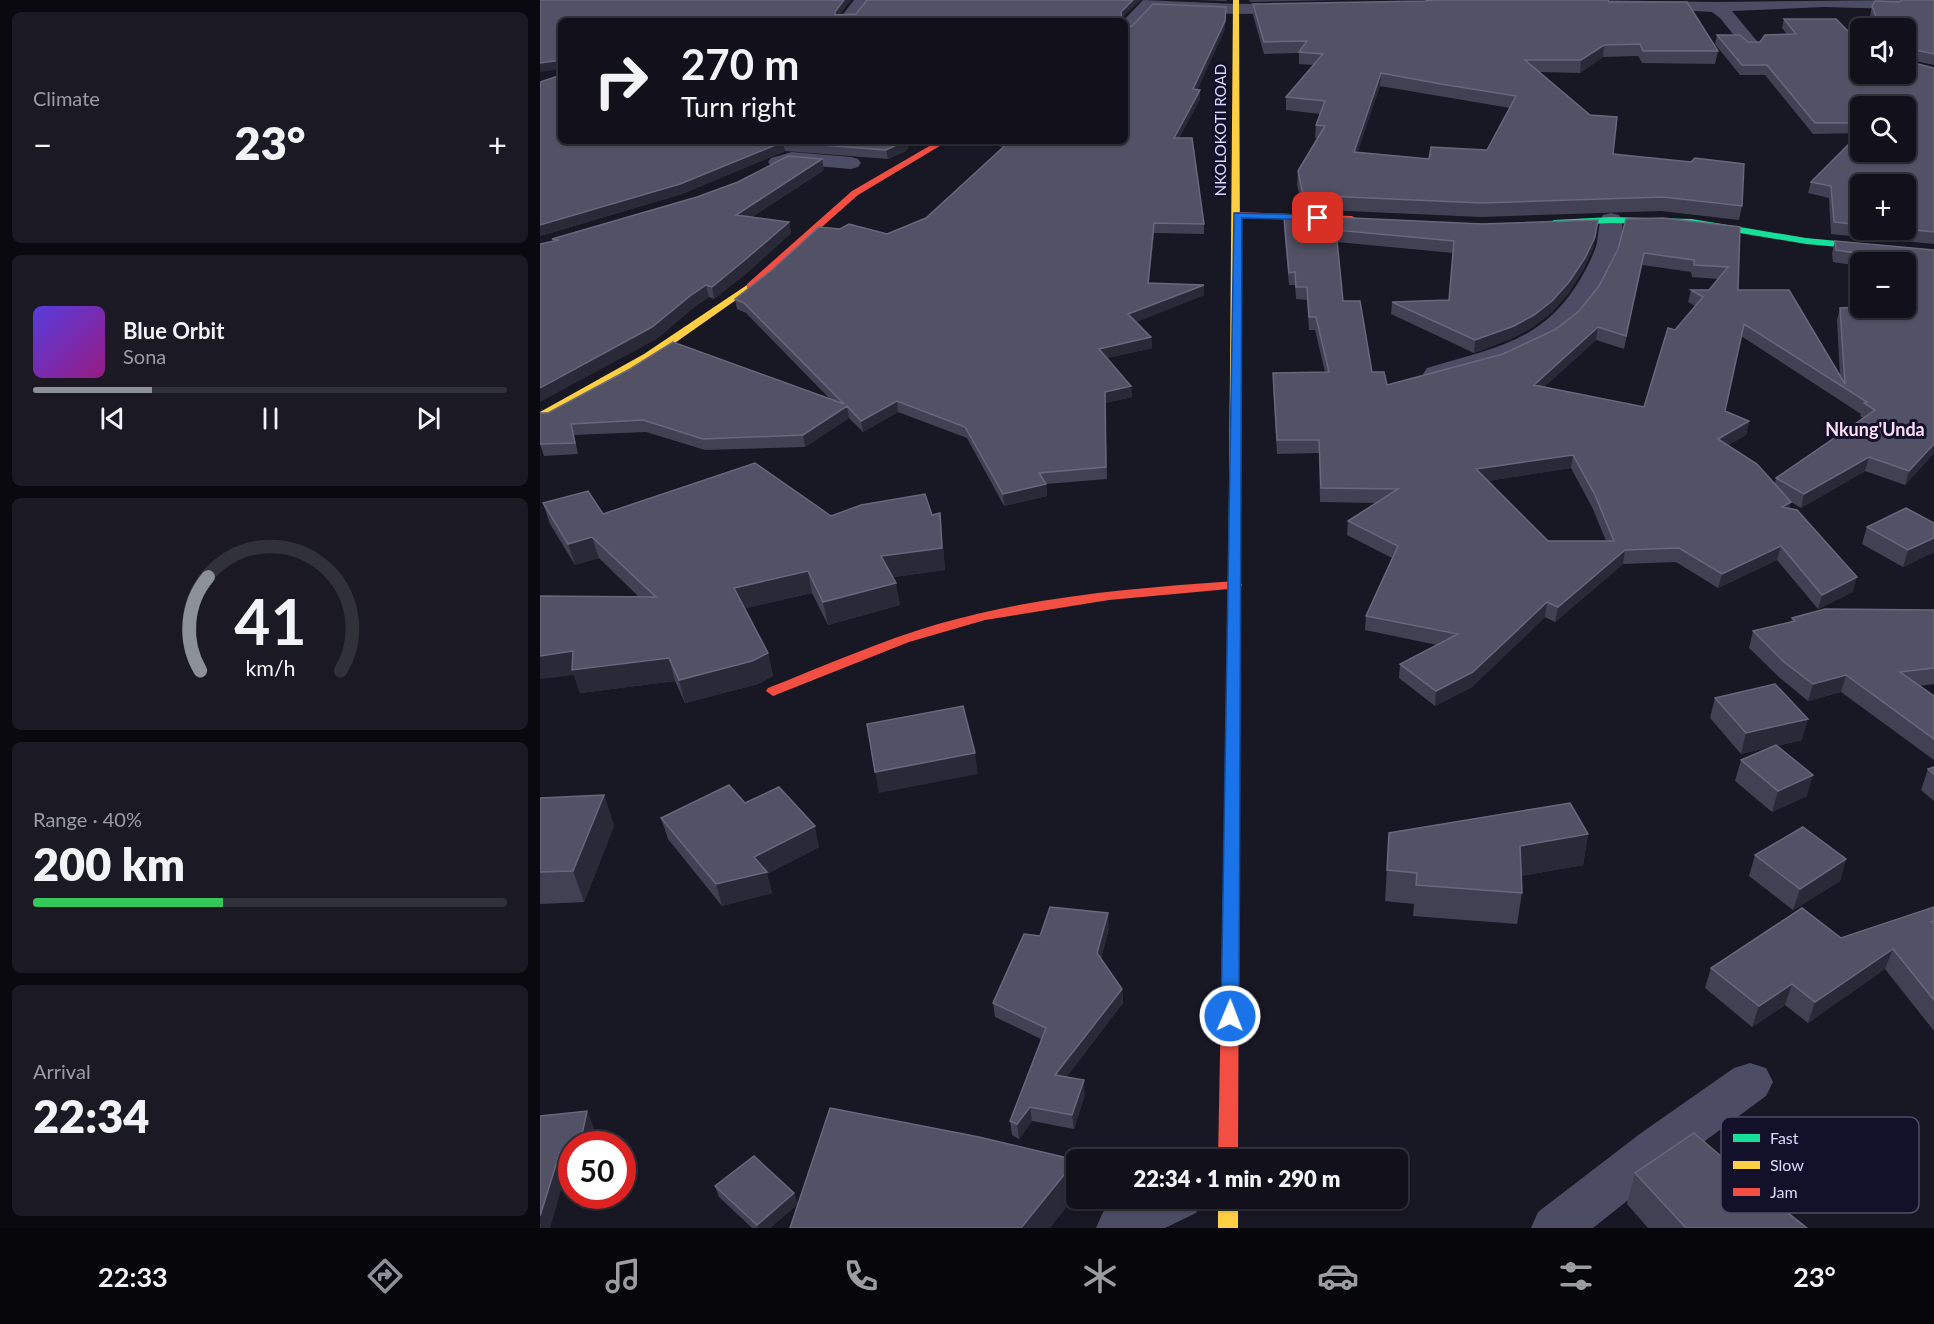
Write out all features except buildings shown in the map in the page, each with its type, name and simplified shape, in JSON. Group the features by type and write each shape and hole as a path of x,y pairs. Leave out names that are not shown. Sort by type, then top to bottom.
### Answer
{"main road":[{"name":"NKOLOKOTI ROAD","path":"1228,1149 1235,585 1236,5"},
{"path":"540,416 662,349 753,283 843,201 939,144"},
{"path":"1237,215 1371,220"},
{"path":"1543,224 1611,220 1692,222 1806,241 1934,253"},
{"path":"772,691 905,639 1009,611 1130,591 1235,585"},
{"path":"1228,1209 1228,1228"}],"street":[{"path":"848,18 863,0"},
{"path":"1594,0 1721,11 1824,2 1898,4"},
{"path":"1128,26 1150,2 1318,8"},
{"path":"1824,2 1856,9 1861,18"},
{"path":"1721,11 1745,18"},
{"path":"1721,11 1752,46"},
{"path":"847,144 850,162"},
{"path":"761,171 779,161 792,158 850,162 881,177"},
{"path":"1427,377 1522,346 1559,325 1585,293 1599,267 1610,243 1611,220"},
{"path":"1556,1228 1659,1148 1750,1082"},
{"path":"1121,1228 1153,1209"}],"traffic: fast":[{"path":"1554,223 1611,220 1692,222 1806,241 1934,253"},
{"path":"1233,734 1235,495"}],"traffic: slow":[{"path":"1235,495 1236,0"},
{"path":"540,416 648,356 700,323 750,286"},
{"path":"1228,1209 1228,1228"}],"traffic: jam":[{"path":"750,286 855,193 939,144"},
{"path":"1237,215 1352,219"},
{"path":"773,691 904,639 985,616 1068,601 1151,591 1235,585"},
{"path":"1228,1149 1233,734"}],"district":[{"name":"Nkung'Unda","path":"1875,429"}],"route":[{"path":"1230,1016 1237,215 1318,218"}]}
